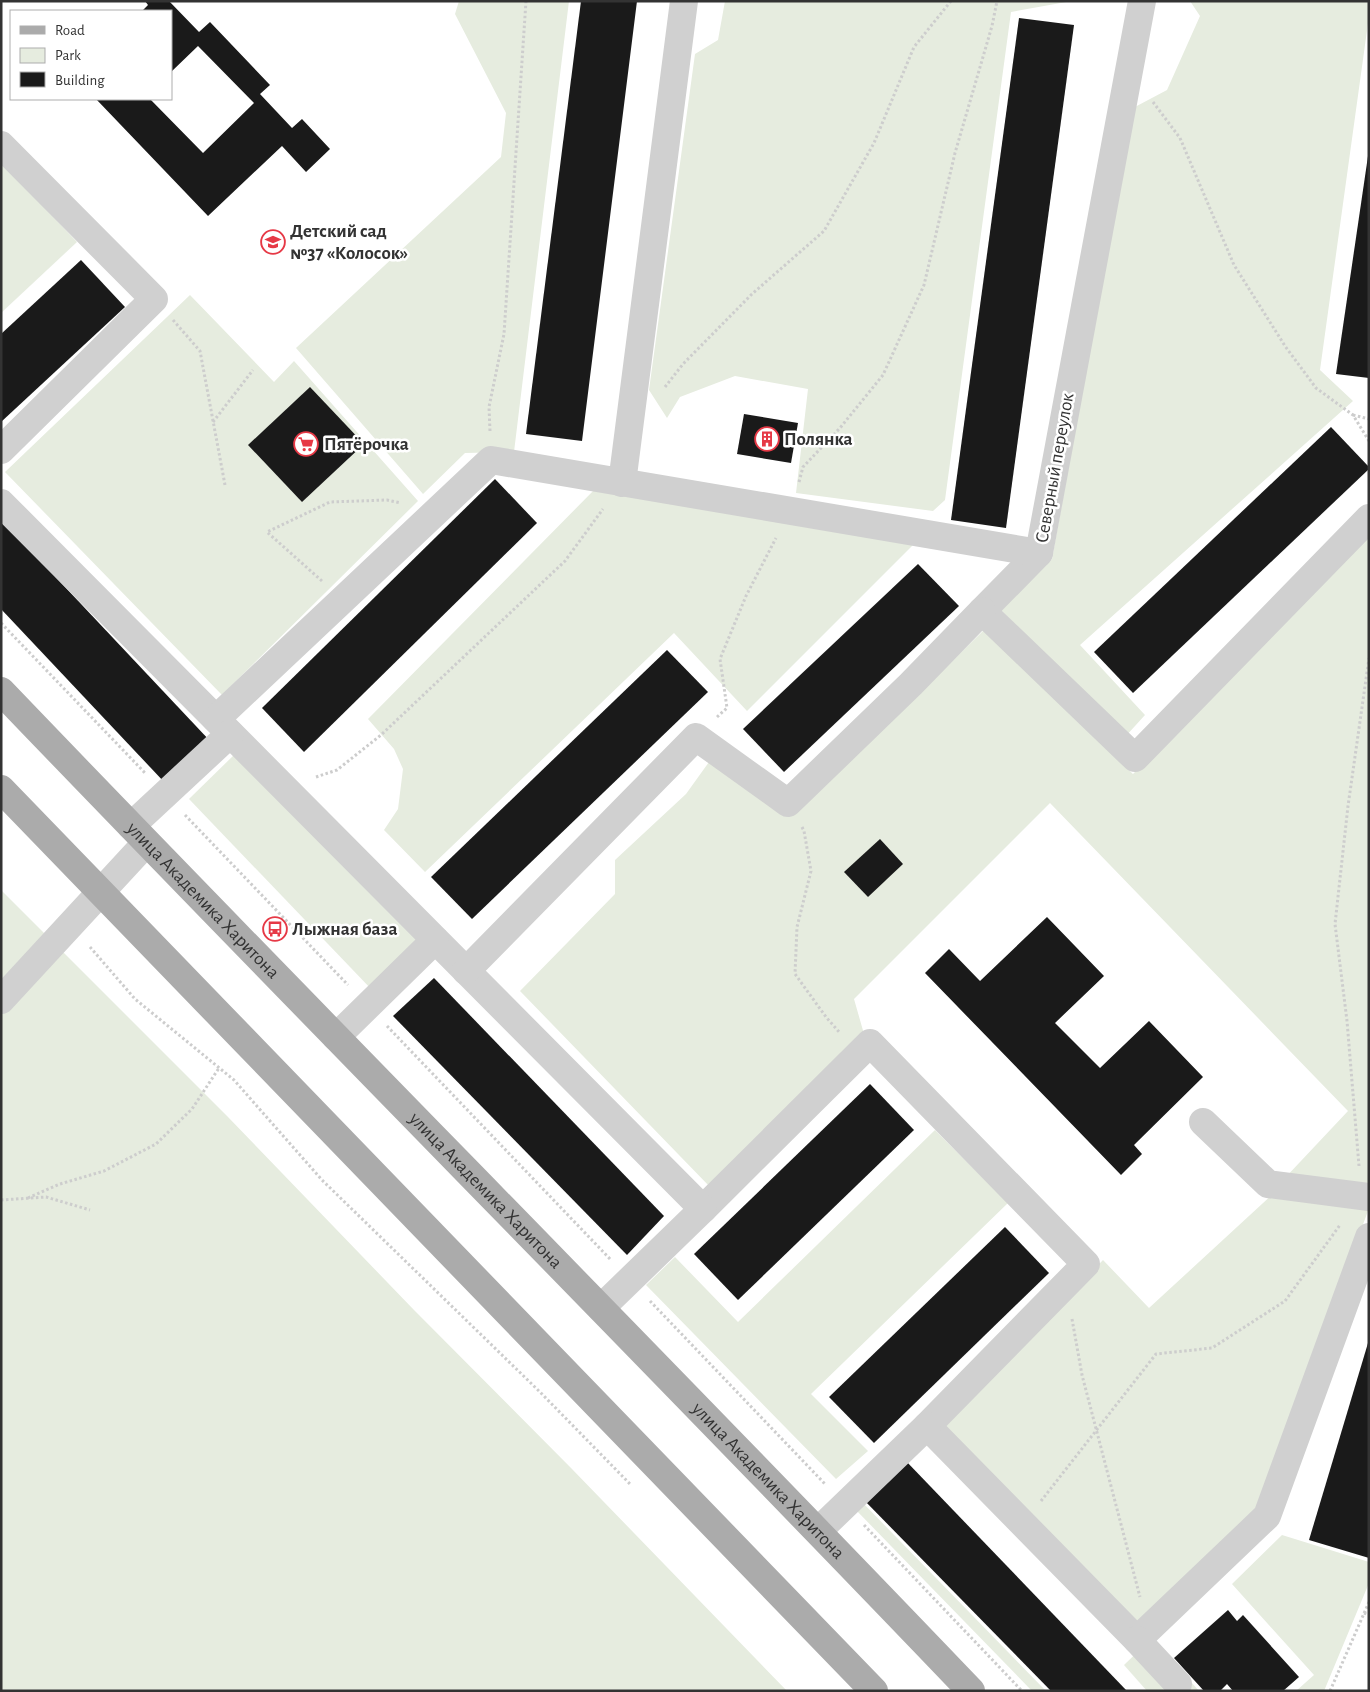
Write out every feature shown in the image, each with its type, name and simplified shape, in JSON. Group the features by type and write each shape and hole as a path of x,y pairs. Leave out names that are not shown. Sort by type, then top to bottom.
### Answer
{"main road":[{"name":"улица Академика Харитона","path":"1,691 818,1531 971,1691"},
{"path":"1,789 874,1691"}],"street":[{"path":"622,483 684,1"},
{"name":"Северный переулок","path":"788,803 911,684 1039,553 1142,1"},
{"path":"1,145 154,299 1,450"},
{"path":"1,1000 100,892 165,794 223,727 343,600 491,460 1039,553"},
{"path":"1,503 702,1209"},
{"path":"982,611 1135,758 1369,518"},
{"path":"466,971 696,738 788,803"},
{"path":"336,1037 435,940"},
{"path":"601,1308 870,1043 1086,1264 927,1426 818,1531"},
{"path":"1203,1122 1268,1184 1365,1196"},
{"path":"1142,1635 1268,1516 1369,1237"},
{"path":"927,1426 1023,1524 1142,1635 1178,1684"}],"path":[{"path":"491,460 489,406 504,334 526,1"},
{"path":"659,393 683,364 752,294 824,231 874,143 914,47 951,1"},
{"path":"696,738 727,708 720,659 746,596 791,511 803,467 840,428 884,375 924,285 955,154 992,26 997,1"},
{"path":"1150,98 1180,138 1234,265 1285,346 1316,388 1353,415 1369,419"},
{"path":"154,299 200,352 225,485"},
{"path":"213,422 253,370"},
{"path":"1353,415 1369,441"},
{"path":"284,788 337,770 381,735 565,562 622,483"},
{"path":"343,600 267,532 330,502 387,500 436,512"},
{"path":"1,623 1022,1691"},
{"path":"1023,1524 1156,1354 1212,1348 1285,1300 1365,1196 1335,924 1348,806 1369,658"},
{"path":"788,803 804,831 811,871 796,928 795,974 826,1017 859,1054"},
{"path":"70,924 135,999 234,1080 322,1180 539,1391 634,1488"},
{"path":"28,1198 60,1184 104,1172 156,1144 192,1109 220,1068"},
{"path":"1,1200 46,1197 90,1210"},
{"path":"1066,1284 1082,1375 1097,1430 1142,1635"},
{"path":"1330,1691 1369,1602"},
{"path":"1364,1613 1369,1615"}],"green space":[{"path":"459,1 569,1 514,452 465,453 423,494 296,348 501,157 506,113 455,14"},
{"path":"725,1 1072,1 1011,12 945,500 933,511 796,493 808,389 735,376 680,397 667,418 649,390 695,54 718,40"},
{"path":"1190,1 1369,1 1369,16 1320,370 1353,401 1080,645 1145,715 1125,737 999,608 1052,559 1133,108 1167,90 1200,16"},
{"path":"1,162 77,242 1,313"},
{"path":"190,295 274,382 294,361 418,501 222,695 5,472"},
{"path":"596,488 913,545 747,711 674,633 425,872 384,830 398,809 403,769 394,749 368,719"},
{"path":"1369,537 1369,1184 1284,1179 1348,1111 1050,803 854,999 864,1034 711,1188 520,991 615,894 615,860 686,794 709,762 799,811 984,630 1133,774"},
{"path":"236,753 423,943 373,991 189,799"},
{"path":"1,890 228,1117 787,1691 1,1691"},
{"path":"935,1130 1008,1203 811,1394 868,1451 836,1479 646,1285 675,1257 738,1322"},
{"path":"1274,1193 1369,1208 1259,1511 1134,1625 939,1427 1103,1260 1149,1308"},
{"path":"862,1502 1046,1691 1032,1691 855,1509"},
{"path":"1282,1535 1369,1562 1369,1583 1324,1691 1296,1691 1314,1675 1232,1584"},
{"path":"1152,1638 1199,1691 1147,1691 1124,1665"}],"building":[{"path":"145,1 169,1 199,32 210,22 270,85 260,94 292,128 302,119 330,149 306,172 282,146 208,216 97,100 151,100 203,153 254,103 198,46 172,71 172,10 143,10 148,5"},
{"path":"581,1 637,1 582,441 526,434"},
{"path":"1019,18 1074,25 1006,528 951,520"},
{"path":"1369,156 1369,378 1336,374"},
{"path":"81,260 125,307 1,422 1,334"},
{"name":"Пятёрочка","path":"310,387 364,444 302,502 248,445"},
{"name":"Полянка","path":"744,414 798,423 791,463 737,454"},
{"path":"1331,427 1369,469 1133,693 1094,652"},
{"path":"495,479 537,523 304,752 262,708"},
{"path":"1,519 211,742 166,784 1,609"},
{"path":"918,564 959,606 784,772 743,729"},
{"path":"667,650 708,692 472,919 431,877"},
{"path":"880,839 903,864 868,897 844,872"},
{"path":"1047,917 1104,976 1055,1023 1100,1068 1149,1021 1203,1077 1134,1145 1142,1154 1121,1175 925,973 949,949 980,981"},
{"path":"434,978 664,1216 627,1255 393,1016"},
{"path":"870,1084 914,1130 738,1300 694,1254"},
{"path":"1005,1227 1049,1273 874,1443 829,1397"},
{"path":"1369,1343 1369,1558 1309,1540"},
{"path":"905,1460 1127,1691 1051,1691 863,1499"},
{"path":"1228,1610 1237,1621 1243,1615 1299,1677 1283,1691 1233,1691 1227,1684 1220,1691 1204,1691 1174,1658"}],"place":[{"name":"Детский сад №37 «Колосок»","path":"273,242"},
{"name":"Полянка","path":"767,439"},
{"name":"Пятёрочка","path":"306,444"},
{"name":"Лыжная база","path":"275,929"}]}
